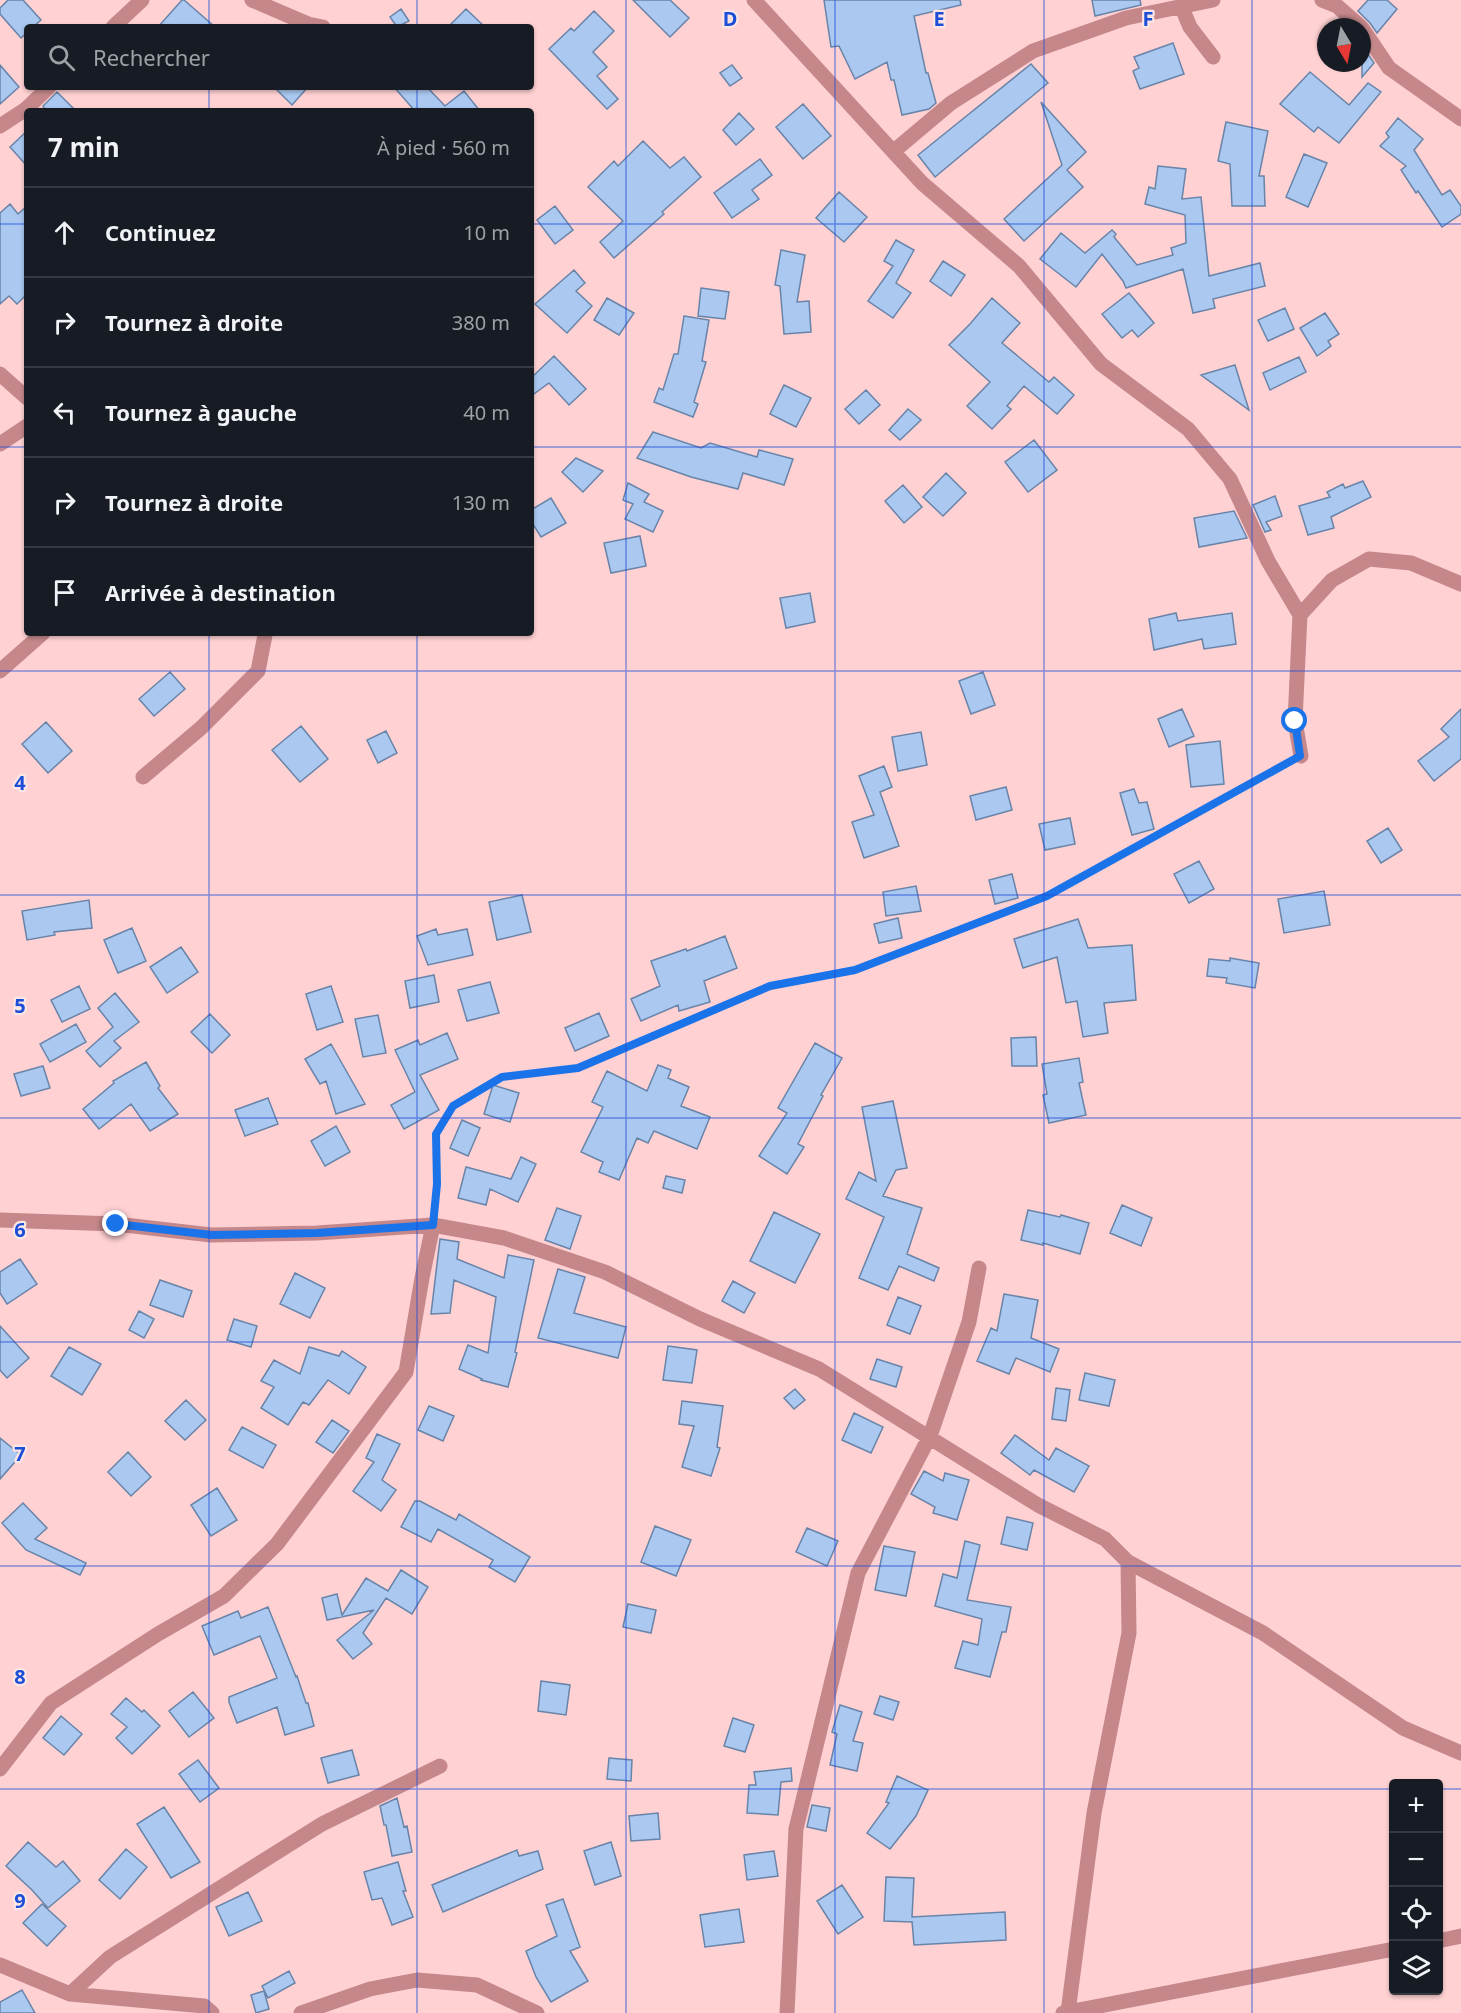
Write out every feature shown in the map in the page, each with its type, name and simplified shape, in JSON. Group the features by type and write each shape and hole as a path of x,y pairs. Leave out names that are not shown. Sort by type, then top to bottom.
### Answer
{"street":[{"path":"116,24 141,0"},
{"path":"252,0 308,24"},
{"path":"894,151 951,103 1033,51 1126,18 1213,0"},
{"path":"1322,0 1337,6 1351,18"},
{"path":"761,2 922,183 1019,266 1101,363 1188,429 1230,479 1268,561 1300,615 1295,721 1300,756"},
{"path":"1182,8 1190,27 1213,57"},
{"path":"1371,42 1389,68 1461,119"},
{"path":"27,108 46,90"},
{"path":"0,126 24,110"},
{"path":"0,374 24,395"},
{"path":"0,444 24,428"},
{"path":"1300,615 1332,580 1369,559 1411,563 1461,584"},
{"path":"0,671 40,636"},
{"path":"143,777 201,728 258,671 265,636"},
{"path":"0,1220 116,1224 212,1235 317,1233 433,1225 504,1238 605,1272 700,1319 819,1369 1038,1505 1105,1539 1128,1562 1263,1633 1403,1728 1461,1753"},
{"path":"0,1769 51,1703 158,1634 224,1596 277,1544 406,1372 433,1225"},
{"path":"787,2013 796,1829 858,1573 930,1436 969,1322 980,1268"},
{"path":"1128,1562 1129,1633 1094,1813 1065,2012 1389,1950"},
{"path":"70,1994 110,1957 322,1824 440,1766"},
{"path":"0,1965 70,1994 204,2006 213,2013"},
{"path":"301,2013 370,1989 417,1980 477,1985 537,2013"},
{"path":"126,2013 143,2002"}],"path":[{"path":"433,1225 437,1184 436,1134 453,1106 502,1077 578,1068 770,986 855,970 1047,896 1300,756"}],"building":[{"path":"8,0 23,0 41,20 36,24 24,24 24,36 21,38 0,14 0,8"},
{"path":"184,0 212,24 161,24"},
{"path":"633,0 670,0 689,18 670,37"},
{"path":"824,0 960,0 961,5 914,16 926,73 928,73 936,103 929,109 902,115 894,80 891,80 887,62 855,79 839,46 831,47"},
{"path":"1092,0 1140,0 1141,5 1095,16"},
{"path":"1368,0 1387,0 1397,9 1377,33 1371,24 1371,18 1365,18 1358,11"},
{"path":"401,9 409,21 395,24 390,17"},
{"path":"466,9 482,24 451,24"},
{"path":"594,11 614,31 593,52 607,67 597,76 618,99 607,109 549,49 571,28 574,31"},
{"path":"1173,43 1184,74 1140,89 1133,71 1139,68 1134,57"},
{"path":"1031,64 1048,83 935,177 918,155"},
{"path":"0,65 19,87 0,104"},
{"path":"732,65 742,78 730,86 720,73"},
{"path":"1310,72 1349,105 1368,83 1381,92 1339,143 1318,127 1314,132 1280,104"},
{"path":"277,90 305,90 292,105"},
{"path":"397,90 430,90 445,106 464,91 478,108 412,108"},
{"path":"57,92 73,108 44,108 43,106"},
{"path":"1041,102 1086,152 1067,170 1083,187 1024,241 1004,219 1062,165"},
{"path":"803,104 831,136 803,159 776,127"},
{"path":"739,113 754,129 736,145 723,130"},
{"path":"1398,118 1423,139 1414,150 1442,195 1450,190 1461,206 1461,214 1442,227 1401,170 1406,166 1380,146 1389,137 1386,133"},
{"path":"1226,122 1268,131 1259,176 1264,176 1265,206 1232,206 1230,164 1218,161"},
{"path":"24,134 24,163 10,147"},
{"path":"643,141 670,168 684,157 701,177 662,212 664,214 614,258 600,242 623,221 588,187 614,161 618,166"},
{"path":"1304,154 1327,163 1308,207 1286,197"},
{"path":"760,159 772,175 752,190 759,199 732,218 714,193"},
{"path":"1158,166 1186,169 1182,199 1201,197 1209,276 1260,263 1265,286 1213,299 1215,308 1193,313 1183,269 1126,288 1102,254 1076,287 1040,259 1061,233 1085,253 1112,230 1116,234 1114,237 1137,265 1173,255 1171,248 1186,243 1185,215 1145,204 1149,187 1155,189"},
{"path":"839,192 867,217 844,242 816,218"},
{"path":"10,204 18,214 24,209 24,297 17,304 9,296 0,304 0,213"},
{"path":"555,206 573,230 555,244 537,220"},
{"path":"896,240 914,250 896,283 911,293 893,318 868,301 893,266 884,261"},
{"path":"781,250 805,255 797,302 809,301 811,332 784,334 780,286 775,285"},
{"path":"943,261 965,275 951,296 930,281"},
{"path":"574,270 585,283 576,291 592,306 567,333 535,304"},
{"path":"701,288 729,292 725,319 698,316"},
{"path":"1129,293 1154,323 1138,337 1132,330 1122,338 1102,314"},
{"path":"607,298 634,313 619,335 594,320"},
{"path":"992,298 1020,323 1002,343 1049,382 1054,377 1074,395 1057,414 1024,386 1007,406 1011,409 992,429 967,406 990,382 949,345"},
{"path":"1285,308 1294,329 1268,341 1258,320"},
{"path":"1325,313 1339,334 1328,341 1331,346 1317,356 1300,328"},
{"path":"684,316 709,320 702,361 706,362 694,402 698,404 693,417 654,402 659,388 663,390 674,354 678,354"},
{"path":"554,356 586,389 569,405 549,383 534,394 534,375"},
{"path":"1299,357 1306,372 1270,390 1263,373"},
{"path":"1235,365 1243,391 1249,410 1201,375"},
{"path":"784,385 811,398 796,427 770,414"},
{"path":"866,390 880,405 859,424 845,409"},
{"path":"908,409 921,420 900,440 889,430"},
{"path":"653,432 701,448 710,443 757,457 759,450 793,459 784,485 743,473 738,489 691,477 637,458"},
{"path":"1034,440 1057,470 1028,492 1005,462"},
{"path":"576,458 603,471 583,492 562,472"},
{"path":"946,473 966,493 943,516 923,497"},
{"path":"1363,481 1371,497 1331,517 1334,528 1308,535 1299,506 1330,497 1327,492 1343,484 1345,488"},
{"path":"628,483 649,494 644,502 663,511 653,532 625,519 633,504 623,500"},
{"path":"903,485 922,507 904,523 885,501"},
{"path":"1275,496 1282,516 1266,522 1271,530 1265,532 1253,505"},
{"path":"551,498 566,523 541,537 534,526 534,508"},
{"path":"1234,511 1247,538 1199,547 1194,518"},
{"path":"640,536 646,566 611,573 604,543"},
{"path":"810,593 815,622 786,628 780,598"},
{"path":"1176,613 1178,621 1232,613 1236,644 1204,649 1202,639 1154,650 1149,619"},
{"path":"170,672 185,689 154,716 139,699"},
{"path":"983,672 995,705 971,714 959,681"},
{"path":"1182,709 1194,736 1169,747 1158,719"},
{"path":"1461,709 1461,759 1434,781 1418,761 1449,737 1441,729"},
{"path":"46,722 72,751 48,773 22,744"},
{"path":"301,726 328,759 300,782 272,750"},
{"path":"386,731 397,753 378,763 367,740"},
{"path":"921,732 927,765 898,771 892,737"},
{"path":"1220,741 1224,784 1191,787 1186,745"},
{"path":"884,766 892,787 880,792 899,846 864,858 852,822 874,815 859,776"},
{"path":"1006,787 1012,810 976,820 970,796"},
{"path":"1134,789 1139,803 1147,802 1154,829 1132,835 1120,793"},
{"path":"1070,818 1075,844 1045,850 1039,824"},
{"path":"1388,828 1402,850 1381,863 1367,841"},
{"path":"1199,861 1214,889 1189,903 1174,874"},
{"path":"1012,874 1018,898 995,904 989,880"},
{"path":"916,886 921,911 886,916 883,892"},
{"path":"1324,891 1330,925 1284,933 1278,899"},
{"path":"522,895 531,932 497,940 489,902"},
{"path":"89,900 92,928 54,932 55,935 27,940 22,911"},
{"path":"898,918 902,938 879,943 874,924"},
{"path":"1078,919 1088,948 1132,945 1136,1000 1104,1003 1108,1033 1083,1037 1077,1001 1066,1003 1057,957 1023,968 1014,939"},
{"path":"132,928 146,961 118,973 104,940"},
{"path":"436,929 438,935 467,929 473,955 428,965 417,936"},
{"path":"725,936 737,968 704,981 710,1002 679,1011 678,1005 641,1021 631,999 660,986 651,961 686,949 687,951"},
{"path":"181,947 198,972 167,993 150,967"},
{"path":"1230,958 1259,963 1255,988 1226,983 1227,978 1207,976 1209,959 1230,961"},
{"path":"434,975 439,1002 410,1008 405,981"},
{"path":"490,982 499,1013 467,1021 458,990"},
{"path":"79,986 90,1009 62,1022 51,1000"},
{"path":"331,986 343,1022 317,1030 306,994"},
{"path":"115,993 139,1022 114,1041 121,1048 100,1067 86,1051 113,1027 98,1008"},
{"path":"599,1013 609,1036 575,1051 565,1028"},
{"path":"210,1014 230,1035 212,1053 191,1032"},
{"path":"378,1015 386,1053 363,1057 355,1019"},
{"path":"76,1024 86,1042 50,1062 40,1044"},
{"path":"447,1033 458,1059 420,1075 439,1110 404,1129 391,1105 415,1092 395,1050 418,1040 420,1045"},
{"path":"1036,1037 1037,1066 1012,1066 1011,1038"},
{"path":"815,1043 842,1058 821,1095 823,1096 798,1144 804,1147 787,1174 759,1156 787,1113 778,1108"},
{"path":"331,1044 365,1104 336,1114 326,1081 320,1084 305,1059"},
{"path":"1079,1058 1083,1082 1079,1083 1086,1115 1049,1123 1043,1095 1047,1094 1042,1064"},
{"path":"146,1062 160,1086 158,1088 178,1114 150,1131 131,1104 99,1129 83,1109 114,1083 113,1081"},
{"path":"658,1065 671,1070 668,1078 689,1087 681,1106 710,1117 697,1149 654,1131 648,1143 637,1138 619,1180 599,1172 603,1162 581,1152 603,1107 592,1102 607,1071 647,1091"},
{"path":"43,1066 50,1088 21,1096 14,1074"},
{"path":"493,1085 519,1093 510,1122 484,1114"},
{"path":"268,1098 278,1124 245,1136 235,1110"},
{"path":"893,1101 907,1168 896,1170 883,1196 922,1208 907,1254 939,1268 934,1281 899,1266 888,1290 859,1278 884,1217 846,1199 859,1172 876,1181 862,1107"},
{"path":"462,1120 480,1128 468,1156 450,1148"},
{"path":"336,1126 350,1152 325,1166 311,1141"},
{"path":"521,1157 536,1164 518,1202 490,1189 486,1205 458,1198 466,1167 511,1179"},
{"path":"666,1176 685,1180 682,1193 663,1188"},
{"path":"1122,1205 1152,1218 1141,1246 1110,1233"},
{"path":"557,1208 581,1216 570,1249 545,1240"},
{"path":"1028,1210 1060,1217 1061,1215 1089,1223 1080,1254 1043,1243 1043,1245 1021,1240"},
{"path":"774,1212 820,1234 795,1283 750,1261"},
{"path":"440,1239 459,1242 457,1259 504,1278 508,1255 534,1260 515,1352 517,1353 508,1387 481,1380 459,1369 468,1345 488,1353 496,1297 454,1280 450,1313 431,1314"},
{"path":"20,1259 37,1284 7,1304 0,1293 0,1272"},
{"path":"558,1269 585,1277 574,1313 626,1327 618,1358 538,1338"},
{"path":"295,1273 325,1288 310,1318 280,1304"},
{"path":"160,1280 192,1291 183,1317 150,1305"},
{"path":"733,1281 755,1293 744,1313 722,1301"},
{"path":"1004,1294 1038,1300 1031,1338 1059,1349 1050,1372 1016,1358 1009,1374 977,1361 991,1328 997,1331"},
{"path":"898,1297 921,1306 910,1334 887,1325"},
{"path":"139,1311 154,1319 144,1338 129,1330"},
{"path":"234,1319 257,1326 251,1347 227,1340"},
{"path":"0,1326 29,1358 7,1378 0,1370"},
{"path":"668,1346 697,1350 692,1383 663,1380"},
{"path":"69,1347 101,1364 82,1395 51,1376"},
{"path":"309,1347 339,1356 342,1351 366,1367 349,1394 328,1380 309,1405 303,1402 288,1425 261,1408 274,1387 261,1381 274,1360 300,1374"},
{"path":"877,1359 902,1367 896,1387 870,1379"},
{"path":"1085,1373 1115,1380 1109,1406 1079,1400"},
{"path":"1056,1388 1070,1390 1066,1421 1052,1419"},
{"path":"795,1389 805,1400 794,1409 784,1398"},
{"path":"186,1400 206,1420 185,1440 165,1421"},
{"path":"682,1401 723,1406 717,1447 720,1448 711,1476 682,1467 694,1426 679,1424"},
{"path":"429,1406 454,1416 443,1441 418,1430"},
{"path":"854,1413 883,1427 871,1453 842,1440"},
{"path":"332,1420 349,1431 333,1453 316,1442"},
{"path":"242,1427 276,1445 263,1468 229,1450"},
{"path":"377,1434 400,1444 382,1480 396,1490 381,1511 353,1491 374,1462 366,1458"},
{"path":"1015,1435 1049,1460 1056,1448 1089,1466 1074,1492 1034,1470 1030,1475 1001,1453"},
{"path":"0,1438 21,1455 0,1479"},
{"path":"128,1452 151,1477 131,1496 108,1472"},
{"path":"924,1471 943,1481 945,1473 969,1480 957,1520 933,1513 935,1507 911,1494"},
{"path":"217,1488 237,1520 211,1536 191,1505"},
{"path":"415,1501 420,1501 456,1520 459,1514 530,1557 515,1582 489,1567 493,1560 438,1529 431,1542 401,1527"},
{"path":"23,1503 47,1528 35,1539 86,1563 80,1575 26,1550 2,1523"},
{"path":"1007,1517 1033,1523 1027,1550 1001,1544"},
{"path":"655,1526 691,1540 676,1576 641,1562"},
{"path":"807,1528 838,1541 827,1566 796,1552"},
{"path":"965,1541 980,1545 967,1600 1011,1607 1006,1632 1002,1632 990,1677 955,1668 963,1641 978,1645 982,1619 935,1606 943,1574 957,1578"},
{"path":"884,1546 915,1552 906,1596 875,1590"},
{"path":"401,1570 428,1587 412,1614 386,1598 363,1633 372,1644 353,1659 337,1640 374,1610 327,1620 322,1598 337,1594 342,1615 366,1578 388,1591"},
{"path":"628,1604 656,1610 651,1633 623,1627"},
{"path":"268,1607 306,1703 308,1703 314,1726 285,1735 277,1707 237,1723 229,1702 229,1697 277,1678 260,1636 214,1655 202,1626 238,1611 241,1618"},
{"path":"541,1681 570,1685 566,1715 538,1711"},
{"path":"193,1692 214,1718 189,1737 169,1711"},
{"path":"880,1696 899,1702 893,1720 874,1714"},
{"path":"126,1698 142,1712 144,1710 160,1726 132,1754 116,1738 127,1727 111,1714"},
{"path":"840,1705 862,1712 853,1741 863,1743 857,1771 830,1765 837,1734 832,1732"},
{"path":"61,1716 82,1734 64,1755 43,1738"},
{"path":"733,1718 754,1725 745,1752 724,1746"},
{"path":"352,1750 359,1775 328,1783 321,1758"},
{"path":"609,1758 632,1760 631,1781 607,1779"},
{"path":"198,1760 219,1788 200,1802 179,1774"},
{"path":"791,1768 792,1781 781,1782 778,1815 747,1813 749,1785 756,1785 754,1772"},
{"path":"897,1776 928,1790 916,1816 890,1849 867,1833 889,1803 886,1802"},
{"path":"397,1798 404,1827 407,1826 412,1852 392,1856 380,1806"},
{"path":"812,1805 830,1808 826,1831 807,1827"},
{"path":"164,1807 200,1862 171,1878 137,1824"},
{"path":"658,1813 660,1839 631,1841 629,1816"},
{"path":"28,1842 56,1867 63,1861 80,1881 48,1908 6,1866"},
{"path":"611,1842 621,1876 595,1885 584,1851"},
{"path":"126,1849 147,1867 120,1899 99,1880"},
{"path":"517,1850 519,1856 538,1851 543,1869 443,1912 432,1885"},
{"path":"774,1851 778,1876 747,1880 744,1855"},
{"path":"398,1862 406,1891 403,1891 413,1917 392,1925 382,1898 372,1900 364,1872"},
{"path":"886,1877 914,1878 912,1917 1005,1912 1006,1940 914,1945 912,1921 884,1921"},
{"path":"842,1885 863,1917 838,1934 817,1901"},
{"path":"248,1892 262,1921 229,1936 216,1907"},
{"path":"563,1899 580,1947 570,1951 588,1981 551,2002 536,1977 526,1951 557,1936 546,1905"},
{"path":"42,1904 66,1926 47,1946 23,1923"},
{"path":"739,1909 744,1942 705,1947 700,1915"},
{"path":"289,1971 295,1983 268,1998 262,1986"},
{"path":"22,1990 35,2013 0,2013 0,2002"},
{"path":"264,1991 269,2009 256,2013 251,1995"}],"route":[{"path":"116,1224 212,1235 317,1233 433,1225 437,1184 436,1134 453,1106 502,1077 578,1068 770,986 855,970 1047,896 1300,756 1295,721"}]}
